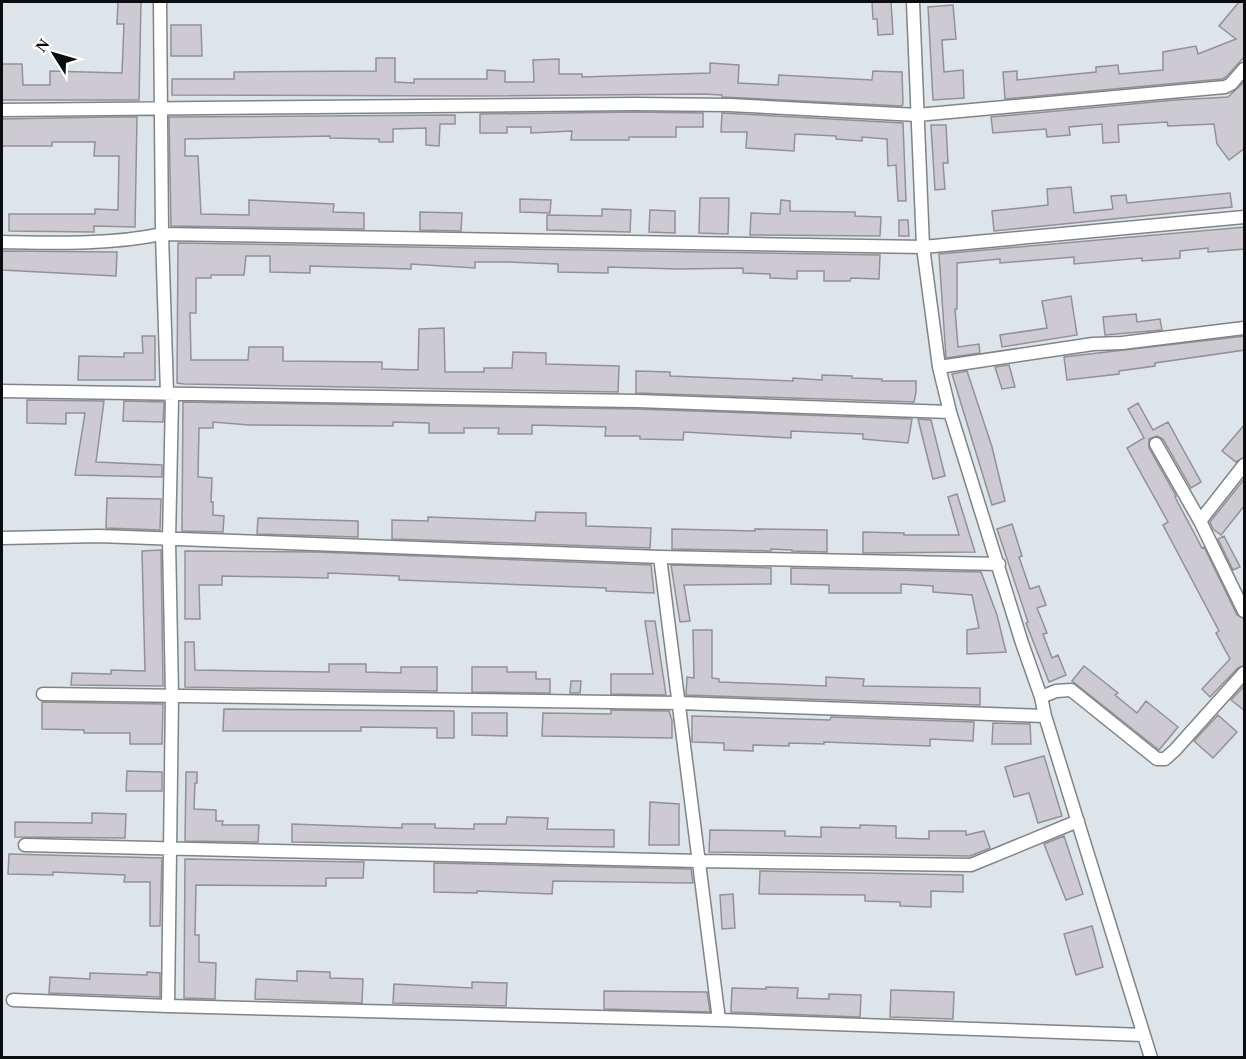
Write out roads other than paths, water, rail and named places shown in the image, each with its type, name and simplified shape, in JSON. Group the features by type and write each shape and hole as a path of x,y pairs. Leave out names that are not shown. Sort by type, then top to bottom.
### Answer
{"street":[{"path":"160,2 162,234 167,393 172,399 169,540 172,696 168,1006"},
{"path":"913,2 923,247 939,367 950,412 1041,697 1151,1058"},
{"path":"2,111 646,104 729,105 917,115 1225,87 1245,69"},
{"path":"2,242 87,244 141,239 162,234 923,247 1245,217"},
{"path":"939,367 1093,344 1122,343 1245,328"},
{"path":"2,391 625,401 950,412"},
{"path":"1156,444 1200,521 1245,611"},
{"path":"1200,521 1245,465"},
{"path":"2,538 99,536 660,557 999,564"},
{"path":"660,557 719,1020"},
{"path":"1041,697 1056,691 1071,690 1157,759 1164,759 1175,750 1245,672"},
{"path":"43,694 678,702 1045,716"},
{"path":"26,845 971,865 1078,821"},
{"path":"13,1000 719,1020 1144,1035"}]}
